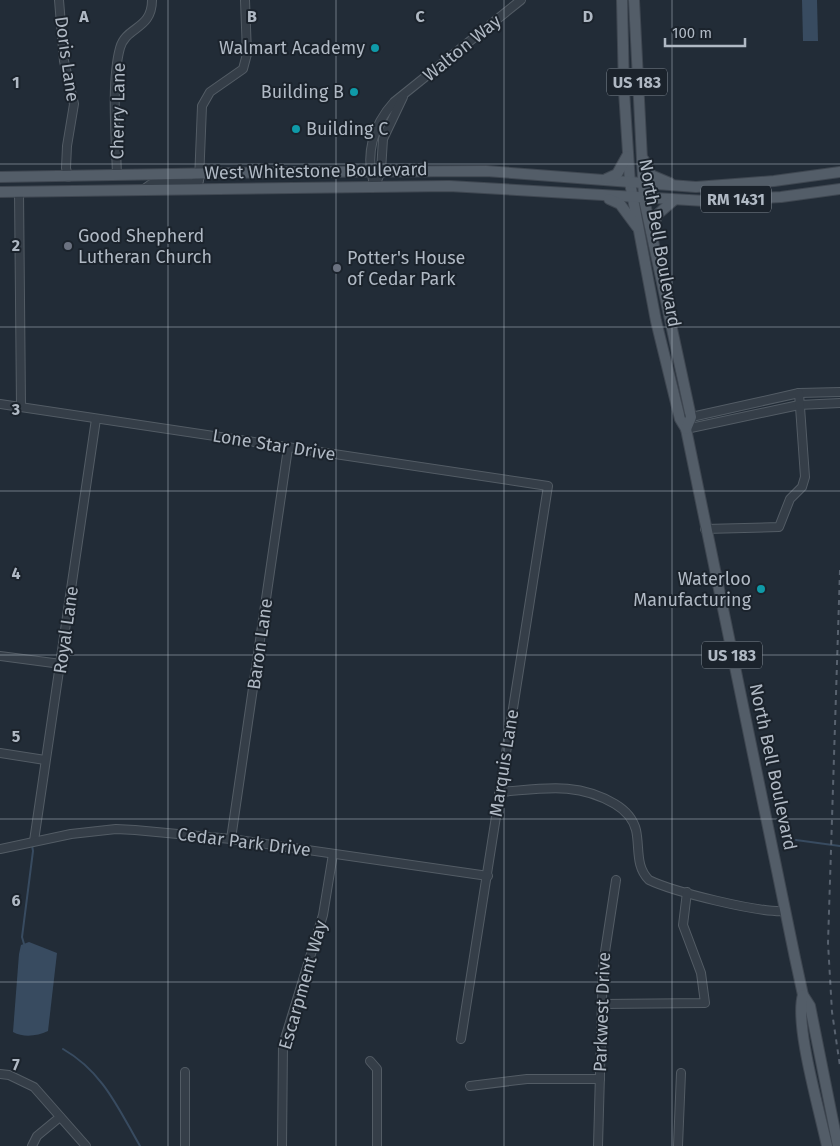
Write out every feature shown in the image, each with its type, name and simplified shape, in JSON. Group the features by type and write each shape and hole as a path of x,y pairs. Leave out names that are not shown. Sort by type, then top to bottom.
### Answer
{"main road":[{"name":"North Bell Boulevard","path":"622,0 628,153 632,198 656,321 680,419 686,428 785,911 803,995 810,1006 838,1146"},
{"name":"North Bell Boulevard","path":"634,0 644,199 650,234 691,417"},
{"path":"640,146 645,167 651,175 681,186"},
{"path":"603,180 617,174 624,164 628,153"},
{"name":"West Whitestone Boulevard","path":"0,177 200,173 486,171 630,182"},
{"path":"242,188 242,184 247,179 274,178 292,172"},
{"name":"RM 1431","path":"630,182 681,186 765,182 840,172"},
{"path":"19,192 24,183 84,181 91,176"},
{"path":"0,186 10,184 16,177"},
{"name":"West Whitestone Boulevard","path":"0,192 480,186 632,198"},
{"name":"RM 1431","path":"632,198 674,200 781,197 840,189"},
{"path":"601,196 620,204 638,229"},
{"path":"650,234 658,214 674,200"},
{"path":"686,428 691,417"},
{"name":"North Bell Boulevard","path":"803,995 799,1007 827,1146"}],"street":[{"name":"Doris Lane","path":"59,0 64,61 74,104 67,146 66,168 68,177"},
{"name":"Cherry Lane","path":"116,175 116,78 120,46 128,35 143,24 152,12 152,0"},
{"path":"144,189 151,184 193,184 199,181 202,106 210,92 243,69 246,54 245,0"},
{"name":"Walton Way","path":"375,186 370,172 371,145 378,125 388,109 521,0"},
{"name":"Walton Way","path":"375,186 381,171 383,139 403,97"},
{"path":"19,192 21,407"},
{"path":"680,419 799,393 840,392"},
{"path":"706,529 779,527 790,499 802,487 806,476 799,393"},
{"path":"686,428 799,405 840,403"},
{"name":"Lone Star Drive","path":"0,404 548,486"},
{"name":"Royal Lane","path":"34,841 44,760 62,664 96,419"},
{"name":"Baron Lane","path":"231,839 288,448"},
{"name":"Marquis Lane","path":"460,1039 488,876 499,792 548,486"},
{"path":"0,656 62,664"},
{"path":"0,753 44,760"},
{"path":"499,792 565,787 580,788 606,799 632,818 637,834 639,865 644,875 656,883 770,912 785,911"},
{"name":"Cedar Park Drive","path":"0,849 34,841 116,829 231,839 488,876"},
{"name":"Escarpment Way","path":"282,1146 283,1045 324,915 333,854"},
{"name":"Parkwest Drive","path":"598,1146 605,943 616,880"},
{"path":"602,1004 705,1003 701,973 683,925 687,892"},
{"path":"370,1061 377,1069 377,1146"},
{"path":"185,1072 185,1146"},
{"path":"678,1146 681,1073"},
{"path":"0,1074 9,1075 34,1087 86,1146"},
{"path":"470,1086 526,1079 600,1079"},
{"path":"32,1146 37,1136 60,1117"}],"water":[{"path":"802,0 817,0 818,41 803,41"},
{"path":"29,942 57,953 48,1031 26,1036 13,1032 19,954 21,945"}],"waterway":[{"path":"796,840 840,846"},
{"path":"24,944 22,937 33,851 32,845"},
{"path":"63,1049 77,1058 99,1080 117,1105 140,1146"}],"railway":[{"path":"840,570 828,943 832,1012 840,1066"}],"place":[{"name":"Walmart Academy","path":"375,48"},
{"name":"Building B","path":"354,92"},
{"name":"Building C","path":"296,129"},
{"name":"Good Shepherd Lutheran Church","path":"68,246"},
{"name":"Potter's House of Cedar Park","path":"337,268"},
{"name":"Waterloo Manufacturing","path":"761,589"}]}
